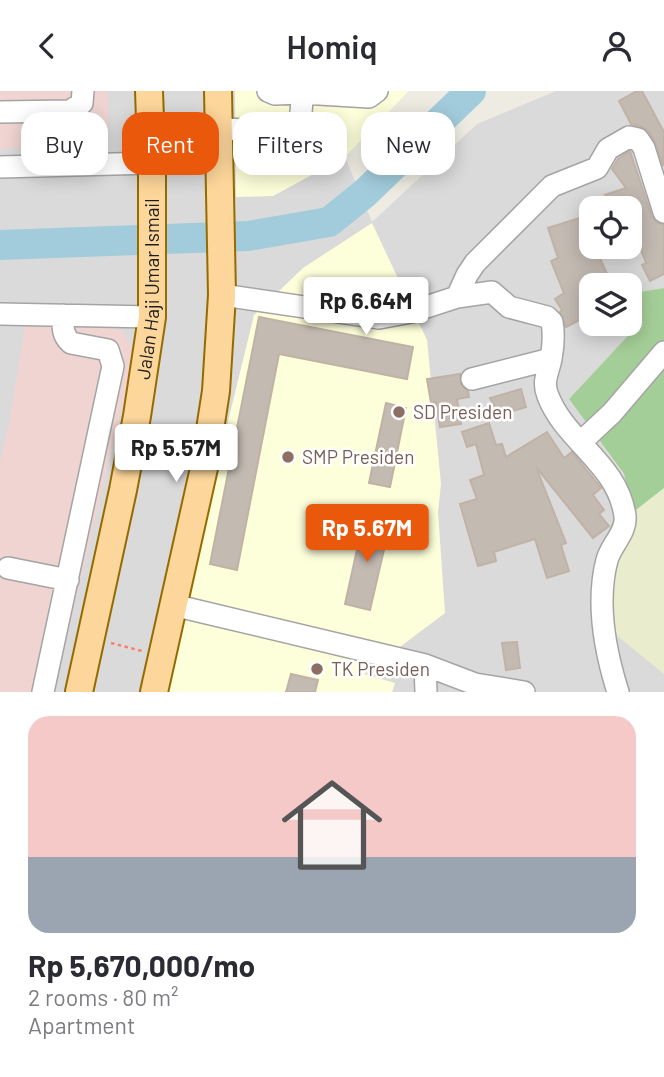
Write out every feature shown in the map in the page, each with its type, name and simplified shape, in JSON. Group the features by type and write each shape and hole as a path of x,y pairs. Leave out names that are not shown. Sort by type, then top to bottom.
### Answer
{"main road":[{"name":"Jalan Haji Umar Ismail","path":"149,91 150,112"},
{"path":"218,91 219,112"},
{"path":"154,692 211,427 217,378 222,286 219,129"},
{"name":"Jalan Haji Umar Ismail","path":"79,692 124,490 152,317 152,175"}],"street":[{"path":"0,112 70,111 82,103 83,91"},
{"path":"268,91 275,94 369,97 377,91"},
{"path":"219,129 288,131 297,126 301,119 302,93"},
{"path":"457,297 475,263 552,186 597,168 608,149 629,137 638,139 643,148 664,212"},
{"path":"0,167 122,169"},
{"path":"222,286 380,318 411,312 457,297 492,292 509,307 547,317 552,322 551,359 545,379 546,392 554,411 616,484 625,515 622,530 608,557 602,584 613,691"},
{"path":"0,314 63,324 152,317"},
{"path":"43,692 113,366 108,350 71,343 63,324"},
{"path":"582,442 612,413 664,352"},
{"path":"472,379 551,359"},
{"path":"8,568 68,580"},
{"path":"173,605 425,665 474,688 524,692"},
{"path":"425,665 426,692"}],"path":[{"path":"91,637 162,656"}],"shaded area":[{"path":"0,91 409,91 389,112 361,112 361,140 347,155 347,112 233,112 233,175 347,175 347,162 372,222 422,175 455,175 455,145 477,124 556,91 664,91 664,288 642,292 642,273 579,273 579,336 628,336 569,399 624,475 632,513 650,661 664,674 664,692 0,692"},
{"path":"0,91 108,91 108,112 21,112 21,148 0,149"},
{"path":"235,91 409,91 389,112 361,112 361,140 347,155 347,112 235,112"},
{"path":"236,175 312,175 273,196 236,197"},
{"path":"372,223 427,340 441,484 438,512 445,613 364,674 395,683 392,692 162,692 254,315 303,268"},
{"path":"28,308 122,331 135,352 54,692 0,692 0,463"},
{"path":"664,488 664,674 610,630 612,574 632,513"}],"green space":[{"path":"664,288 664,488 632,513 624,474 569,399 628,336 642,336 642,292"}],"building":[{"path":"642,91 664,132 663,166 649,132 631,124 619,101"},
{"path":"630,151 652,217 664,225 664,274 650,281 642,265 646,263 642,252 642,196 605,195 626,188 612,169 618,159"},
{"path":"579,218 579,259 600,259 607,273 579,273 579,320 566,327 560,312 562,310 555,299 564,293 551,261 558,258 548,228"},
{"path":"259,317 413,347 407,379 279,354 237,570 210,564"},
{"path":"460,374 460,383 468,391 469,397 457,399 461,424 440,427 436,402 431,403 427,379"},
{"path":"521,389 526,407 513,411 513,408 499,415 490,398"},
{"path":"386,403 406,408 390,487 369,483"},
{"path":"489,423 496,445 502,444 506,457 547,432 564,458 572,452 601,488 593,495 604,510 599,514 609,526 593,538 536,467 566,543 561,545 569,571 547,578 535,539 494,552 496,561 478,566 460,504 477,499 470,480 484,475 476,444 467,447 462,432"},
{"path":"364,518 390,524 370,610 345,604"},
{"path":"517,642 520,668 506,670 502,643"},
{"path":"291,674 318,680 315,692 286,692"}],"waterway":[{"path":"0,245 248,236 329,222 365,193 471,91"}],"place":[{"name":"SD Presiden","path":"399,412"},
{"name":"SMP Presiden","path":"288,457"},
{"name":"TK Presiden","path":"317,669"}]}
